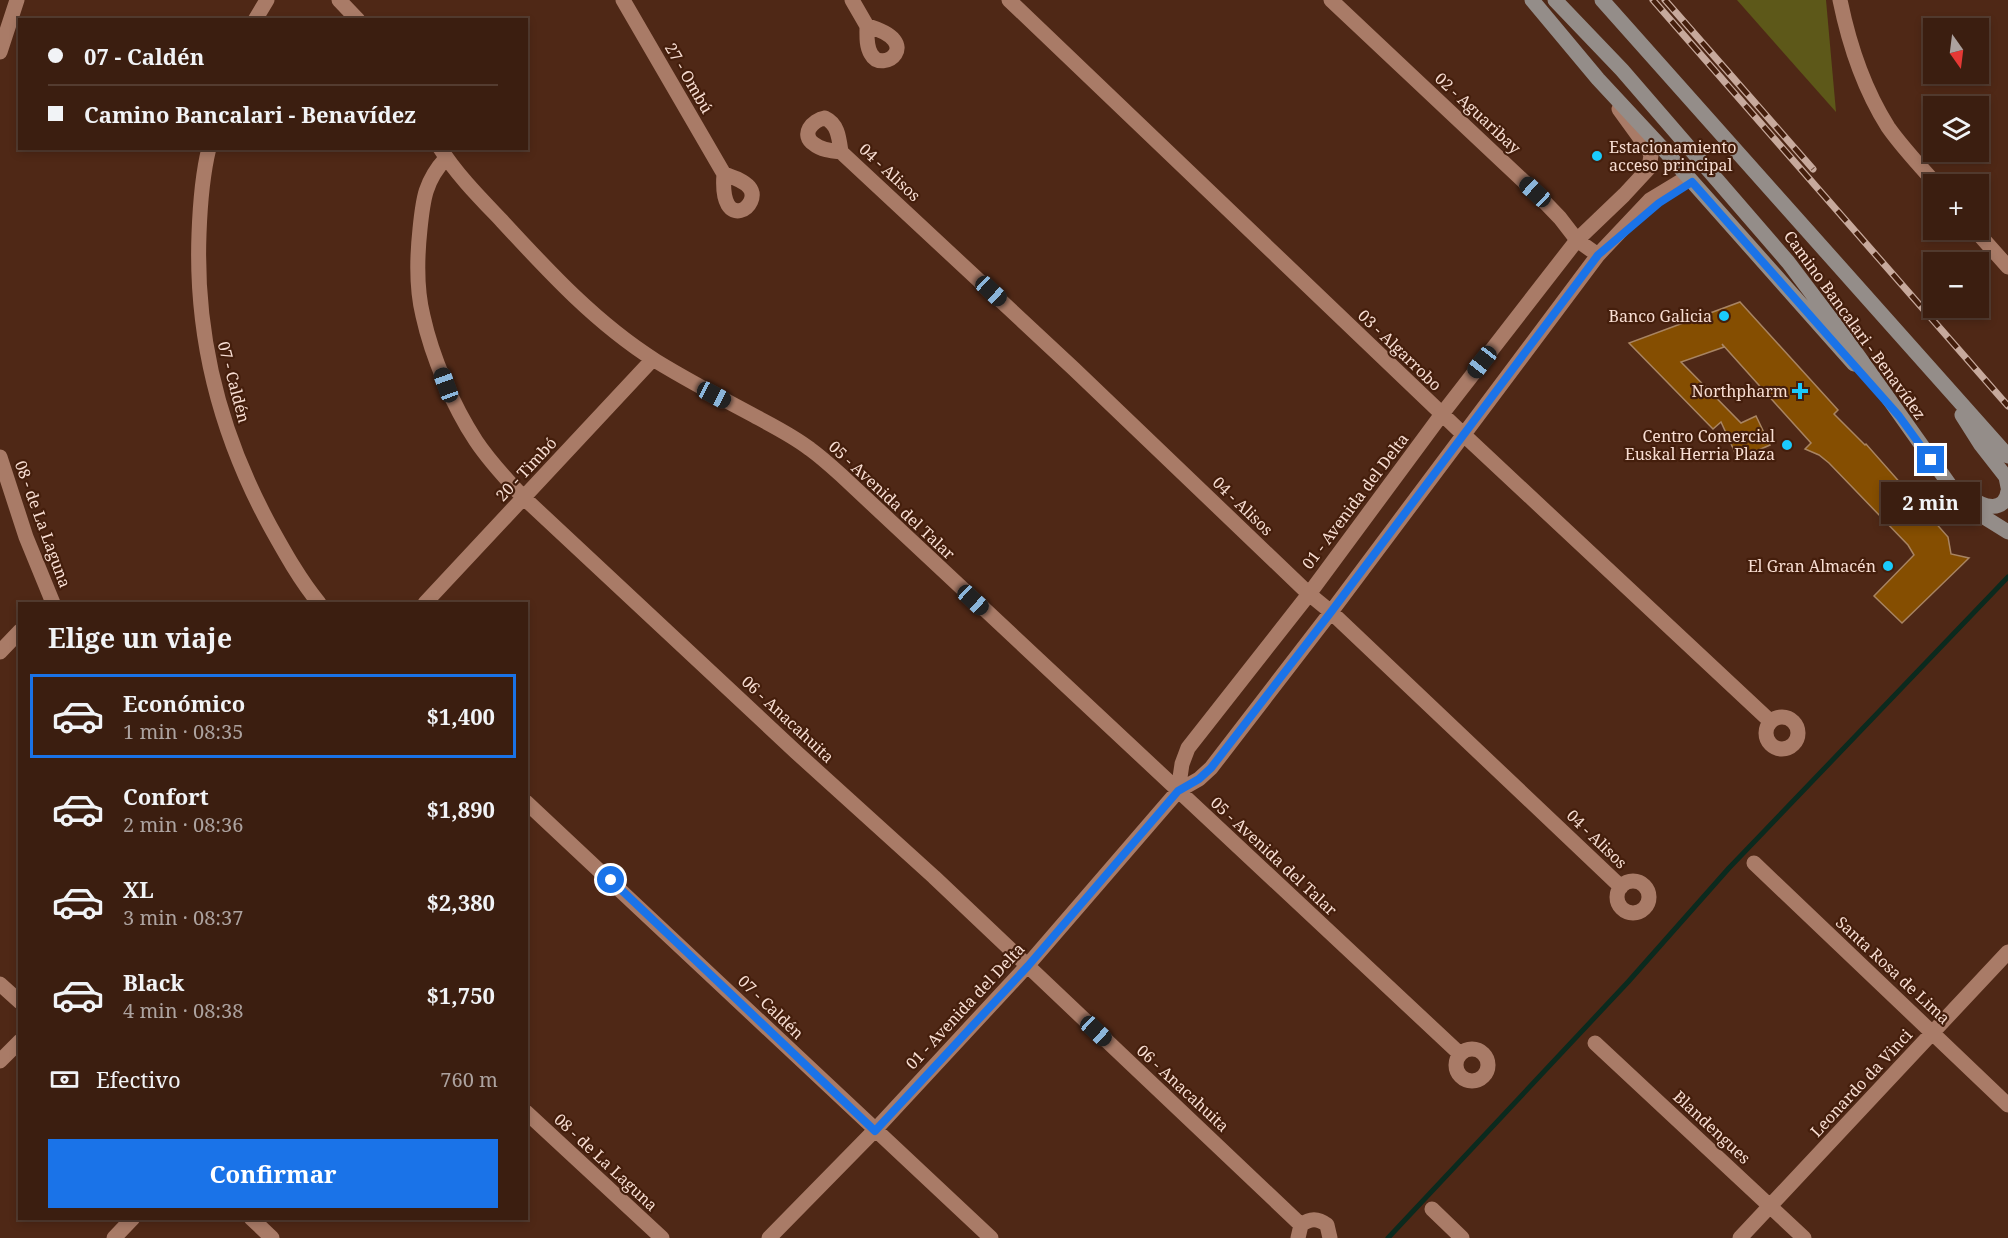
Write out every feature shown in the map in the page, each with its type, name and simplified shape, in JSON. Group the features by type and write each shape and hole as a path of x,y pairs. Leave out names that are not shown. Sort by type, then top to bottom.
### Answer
{"main road":[{"path":"1532,0 1598,79 1665,151 1899,416"},
{"name":"Camino Bancalari - Benavídez","path":"1555,0 1622,70 1788,262 1847,340 1959,498 1971,509 2008,532"},
{"name":"Camino Bancalari - Benavídez","path":"1602,0 2008,456"},
{"path":"1931,460 1976,502 1989,508 1999,507 2007,498 2006,477 1981,445 1936,375"}],"street":[{"path":"0,52 17,0"},
{"path":"256,18 267,0"},
{"path":"339,0 356,18"},
{"name":"27 - Ombú","path":"623,0 723,174"},
{"path":"852,0 867,26"},
{"name":"03 - Algarrobo","path":"1009,0 1464,435 1770,722"},
{"name":"02 - Aguaribay","path":"1331,0 1535,192 1577,240 1598,255"},
{"path":"1840,0 1853,49 1866,84 1880,112 1904,147 1927,174"},
{"name":"01 - Avenida del Delta","path":"1178,791 1182,764 1188,748 1309,594 1442,414 1577,240 1649,168 1651,161 1648,149 1598,79"},
{"name":"07 - Caldén","path":"208,150 200,212 197,265 201,320 211,379 245,477 282,547 318,602"},
{"name":"01 - Avenida del Delta","path":"1577,240 1640,190 1650,178 1665,151"},
{"name":"04 - Alisos","path":"841,152 1074,369 1621,887"},
{"name":"05 - Avenida del Talar","path":"443,153 498,218 574,297 654,359 809,448 841,475 1460,1054"},
{"name":"06 - Anacahuita","path":"443,153 428,186 422,209 418,254 423,316 446,385 459,412 477,442 498,470 523,497 1028,966 1300,1231"},
{"name":"01 - Avenida del Delta","path":"769,1238 875,1131 1028,966 1178,791 1199,779 1211,768 1331,612 1598,255 1650,200 1690,179"},
{"path":"1985,240 2008,267"},
{"name":"20 - Timbó","path":"425,602 654,359"},
{"name":"08 - de La Laguna","path":"0,457 27,537 53,602"},
{"path":"0,652 18,633"},
{"name":"07 - Caldén","path":"528,804 991,1238"},
{"name":"Santa Rosa de Lima","path":"1754,863 2008,1105"},
{"name":"Leonardo da Vinci","path":"1740,1238 2008,952"},
{"path":"0,984 18,1000"},
{"path":"0,1061 18,1043"},
{"name":"Blandengues","path":"1595,1043 1804,1238"},
{"name":"08 - de La Laguna","path":"528,1114 662,1238"},
{"path":"1432,1209 1462,1238"},
{"path":"114,1238 131,1220"},
{"path":"253,1220 272,1238"},
{"path":"1300,1231 1311,1220 1322,1222 1329,1230 1330,1238"}],"shaded area":[{"path":"1737,0 1826,0 1836,112"}],"building":[{"path":"1740,302 1838,410 1834,414 1866,444 1948,537 1951,554 1969,558 1902,623 1874,596 1914,555 1908,545 1829,463 1819,455 1805,449 1811,443 1722,344 1724,347 1681,362 1741,423 1756,416 1770,445 1738,459 1721,422 1713,429 1629,343"}],"waterway":[{"path":"1388,1238 1628,982 1729,868 2008,577"}],"railway":[{"path":"1653,0 2008,406"},
{"path":"1665,0 1813,169"}],"place":[{"name":"Estacionamiento acceso principal","path":"1597,156"},
{"name":"Banco Galicia","path":"1724,316"},
{"name":"Northpharm","path":"1800,391"},
{"name":"Centro Comercial Euskal Herria Plaza","path":"1787,445"},
{"name":"El Gran Almacén","path":"1888,566"}],"route":[{"path":"611,880 875,1131 1028,966 1178,791 1199,779 1211,768 1331,612 1598,255 1659,203 1692,182 1899,416 1931,460"}]}
